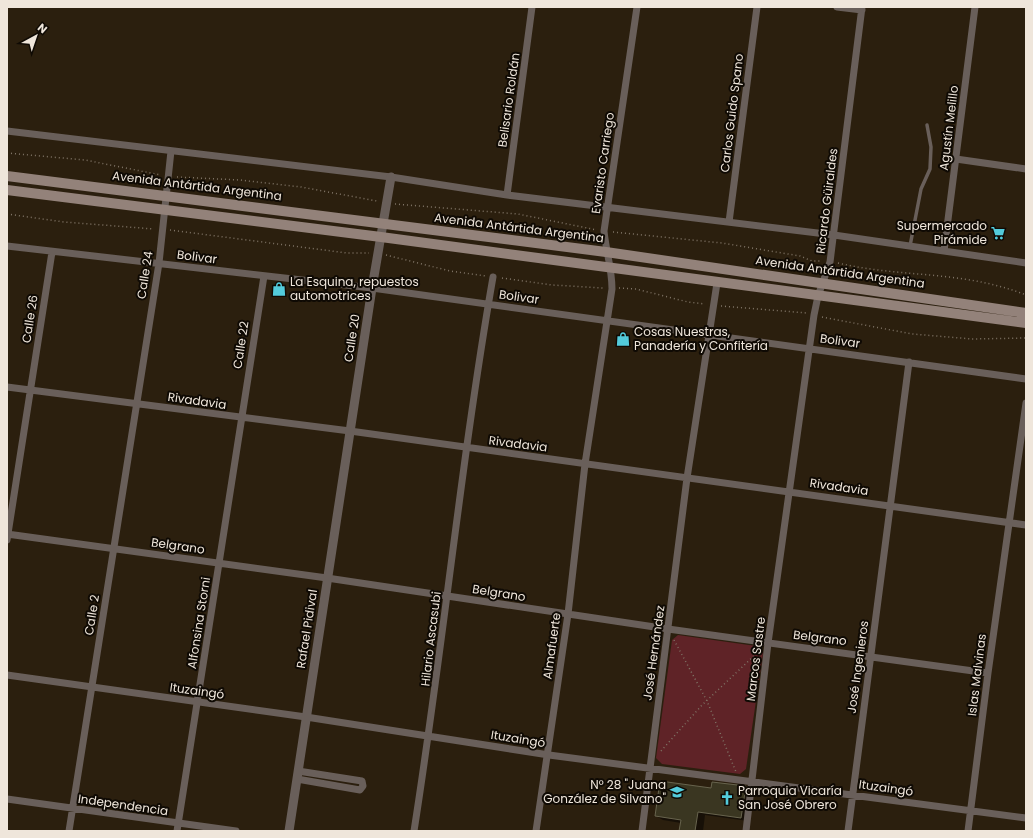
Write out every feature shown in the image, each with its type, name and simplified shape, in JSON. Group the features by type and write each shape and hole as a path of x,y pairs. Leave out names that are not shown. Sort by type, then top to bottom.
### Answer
{"main road":[{"name":"Avenida Antártida Argentina","path":"7,176 167,195 606,252 1026,312"},
{"path":"7,190 381,237 1026,323"}],"street":[{"name":"Belisario Roldán","path":"507,195 532,7"},
{"name":"Evaristo Carriego","path":"585,464 612,289 612,269 606,252 604,231 637,7"},
{"name":"Carlos Guido Spano","path":"729,222 757,7"},
{"path":"837,7 862,9"},
{"name":"Agustín Melillo","path":"944,251 974,7"},
{"name":"Ricardo Güiraldes","path":"790,491 818,296 830,262 862,9"},
{"path":"7,131 391,177 507,195 834,235 1026,263"},
{"name":"Calle 24","path":"136,403 159,263 171,151"},
{"path":"956,159 1026,169"},
{"name":"Calle 20","path":"350,431 391,177"},
{"name":"Bolivar","path":"7,246 372,288 1026,379"},
{"name":"Calle 26","path":"7,536 52,252"},
{"name":"Calle 22","path":"241,418 264,276"},
{"path":"467,449 494,277"},
{"path":"688,478 717,283"},
{"path":"892,506 909,362"},
{"name":"Rivadavia","path":"7,387 350,431 467,449 790,491 1026,525"},
{"name":"Calle 2","path":"69,831 136,403"},
{"name":"Islas Malvinas","path":"968,831 988,672 1026,403"},
{"name":"Alfonsina Storni","path":"178,828 241,418"},
{"name":"Rafael Pidival","path":"289,831 350,431"},
{"name":"Hilario Ascasubi","path":"414,831 429,736 467,449"},
{"name":"Almafuerte","path":"536,831 549,755 568,614 585,464"},
{"name":"José Hernández","path":"642,831 688,478"},
{"name":"Marcos Sastre","path":"746,831 768,643 790,491"},
{"name":"José Ingenieros","path":"848,831 892,506"},
{"name":"Belgrano","path":"7,536 114,548 668,629 988,672"},
{"name":"Ituzaingó","path":"7,675 92,686 197,703 306,717 549,755 1026,818"},
{"path":"297,775 362,781 363,786 360,790 297,775"},
{"name":"Independencia","path":"7,799 178,828 236,831"}],"lane":[{"path":"910,246 921,189 930,169 931,146 927,125"}],"path":[{"path":"7,153 85,160 168,176 301,187 387,203 518,214 604,231 722,243 800,256 812,261 822,261"},
{"path":"7,214 64,222 163,230 347,253 378,253 450,271 552,285 636,289 688,302 805,313"},
{"path":"834,262 861,268 956,277 992,284 1026,295"},
{"path":"821,316 874,328 919,335 972,338 1026,338"},
{"path":"668,629 707,701 739,780"},
{"path":"661,751 707,701 768,643"}],"shaded area":[{"path":"678,635 756,646 763,653 746,769 740,774 662,764 656,758 672,640"}],"building":[{"path":"660,781 711,788 712,782 746,786 741,818 698,812 695,831 679,831 681,820 655,816"}],"place":[{"name":"Supermercado Pirámide","path":"998,233"},
{"name":"La Esquina, repuestos automotrices","path":"279,289"},
{"name":"Cosas Nuestras, Panadería y Confitería","path":"623,339"},
{"name":"N° 28 \"Juana González de Silvano\"","path":"677,792"},
{"name":"Parroquia Vicaría San José Obrero","path":"727,798"}]}
